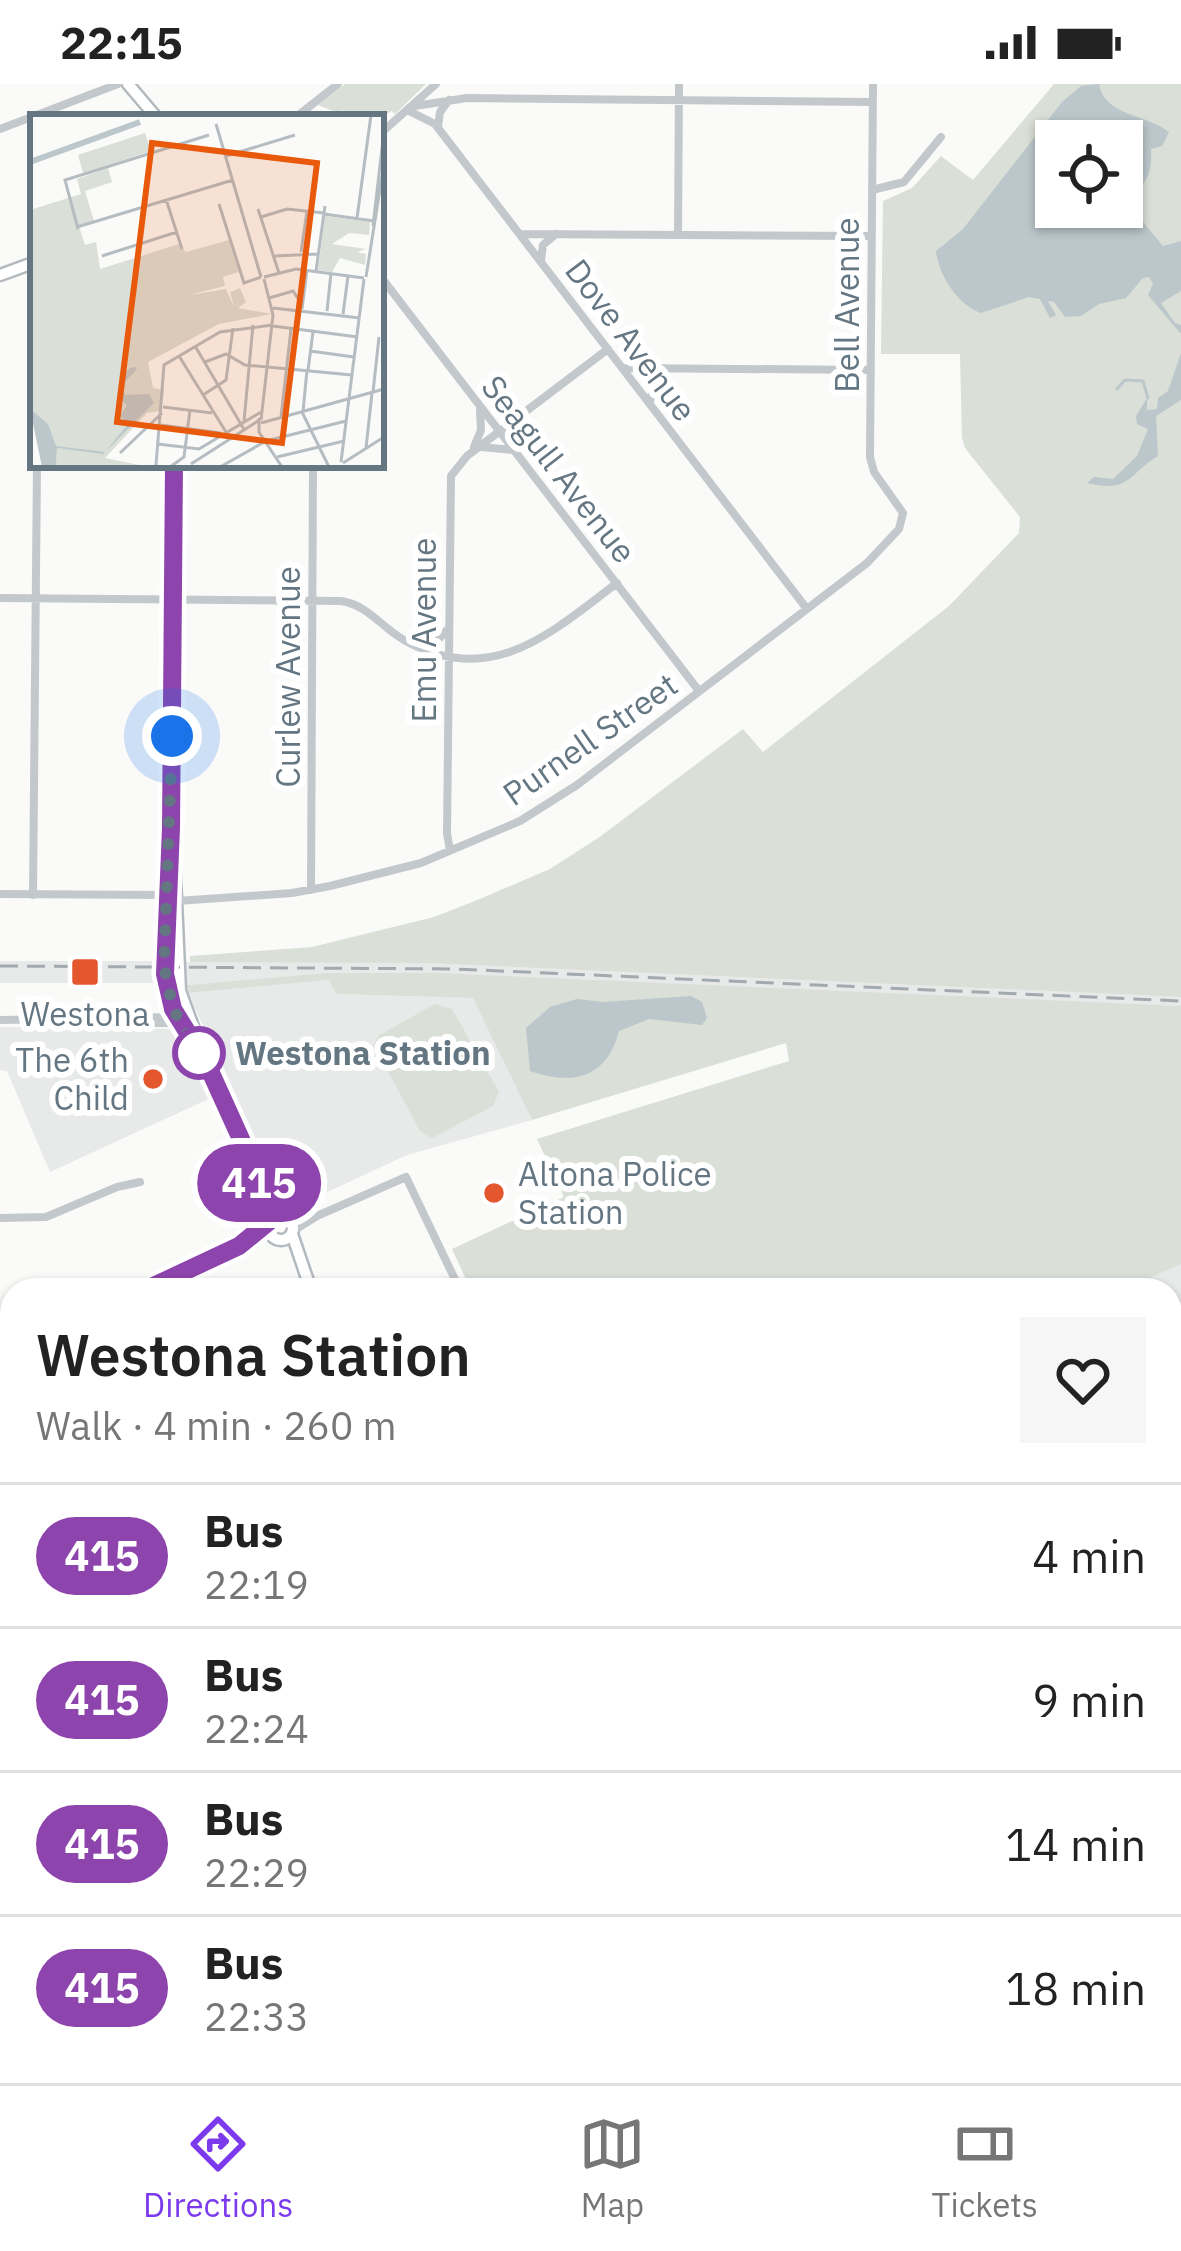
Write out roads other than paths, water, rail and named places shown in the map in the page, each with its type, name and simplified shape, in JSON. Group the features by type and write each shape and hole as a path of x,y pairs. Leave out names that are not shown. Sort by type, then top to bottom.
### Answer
{"main road":[{"path":"128,84 153,114"},
{"path":"0,275 30,263"},
{"path":"174,468 171,898 164,966 182,1019 255,1170 271,1221 270,1233 303,1278"},
{"path":"255,1170 290,1225 307,1278"},
{"path":"183,1278 271,1221 290,1225"},
{"path":"239,1246 286,1240 290,1225"}],"street":[{"path":"38,114 118,84"},
{"path":"300,114 338,84"},
{"path":"384,131 436,84"},
{"path":"678,234 679,84"},
{"name":"Bell Avenue","path":"873,84 871,463 904,517"},
{"path":"455,87 467,98"},
{"path":"412,109 467,98 872,102"},
{"path":"438,127 440,112 451,99"},
{"name":"Dove Avenue","path":"412,109 438,127 807,609"},
{"path":"0,128 30,117"},
{"path":"872,190 904,182 941,136"},
{"path":"519,234 871,236"},
{"path":"541,262 543,245 557,234"},
{"name":"Seagull Avenue","path":"384,281 699,691"},
{"path":"471,452 608,349"},
{"path":"623,368 871,370"},
{"path":"650,404 655,380 669,368"},
{"name":"Emu Avenue","path":"450,850 450,482 481,432 479,405"},
{"path":"471,452 491,446 515,451"},
{"path":"34,895 37,468"},
{"name":"Curlew Avenue","path":"311,890 313,468"},
{"name":"Purnell Street","path":"0,894 171,898 311,890 421,863 535,813 878,553 902,526 904,517"},
{"path":"0,598 312,599 356,604 400,638 422,648 448,656 486,657 524,649 545,638 617,583"},
{"path":"422,648 440,640 448,628"},
{"path":"0,1020 121,1021 148,1026 182,1019"},
{"path":"290,1225 406,1177 454,1278"},
{"path":"0,1218 53,1215 140,1182"}],"waterway":[{"path":"1117,389 1125,380 1143,381 1148,398"}],"railway":[{"path":"0,966 455,969 1181,1001"}],"place":[{"name":"Westona","path":"85,972"},
{"name":"Westona Station","path":"199,1053"},
{"name":"The 6th Child","path":"153,1079"},
{"name":"Altona Police Station","path":"494,1193"}]}
